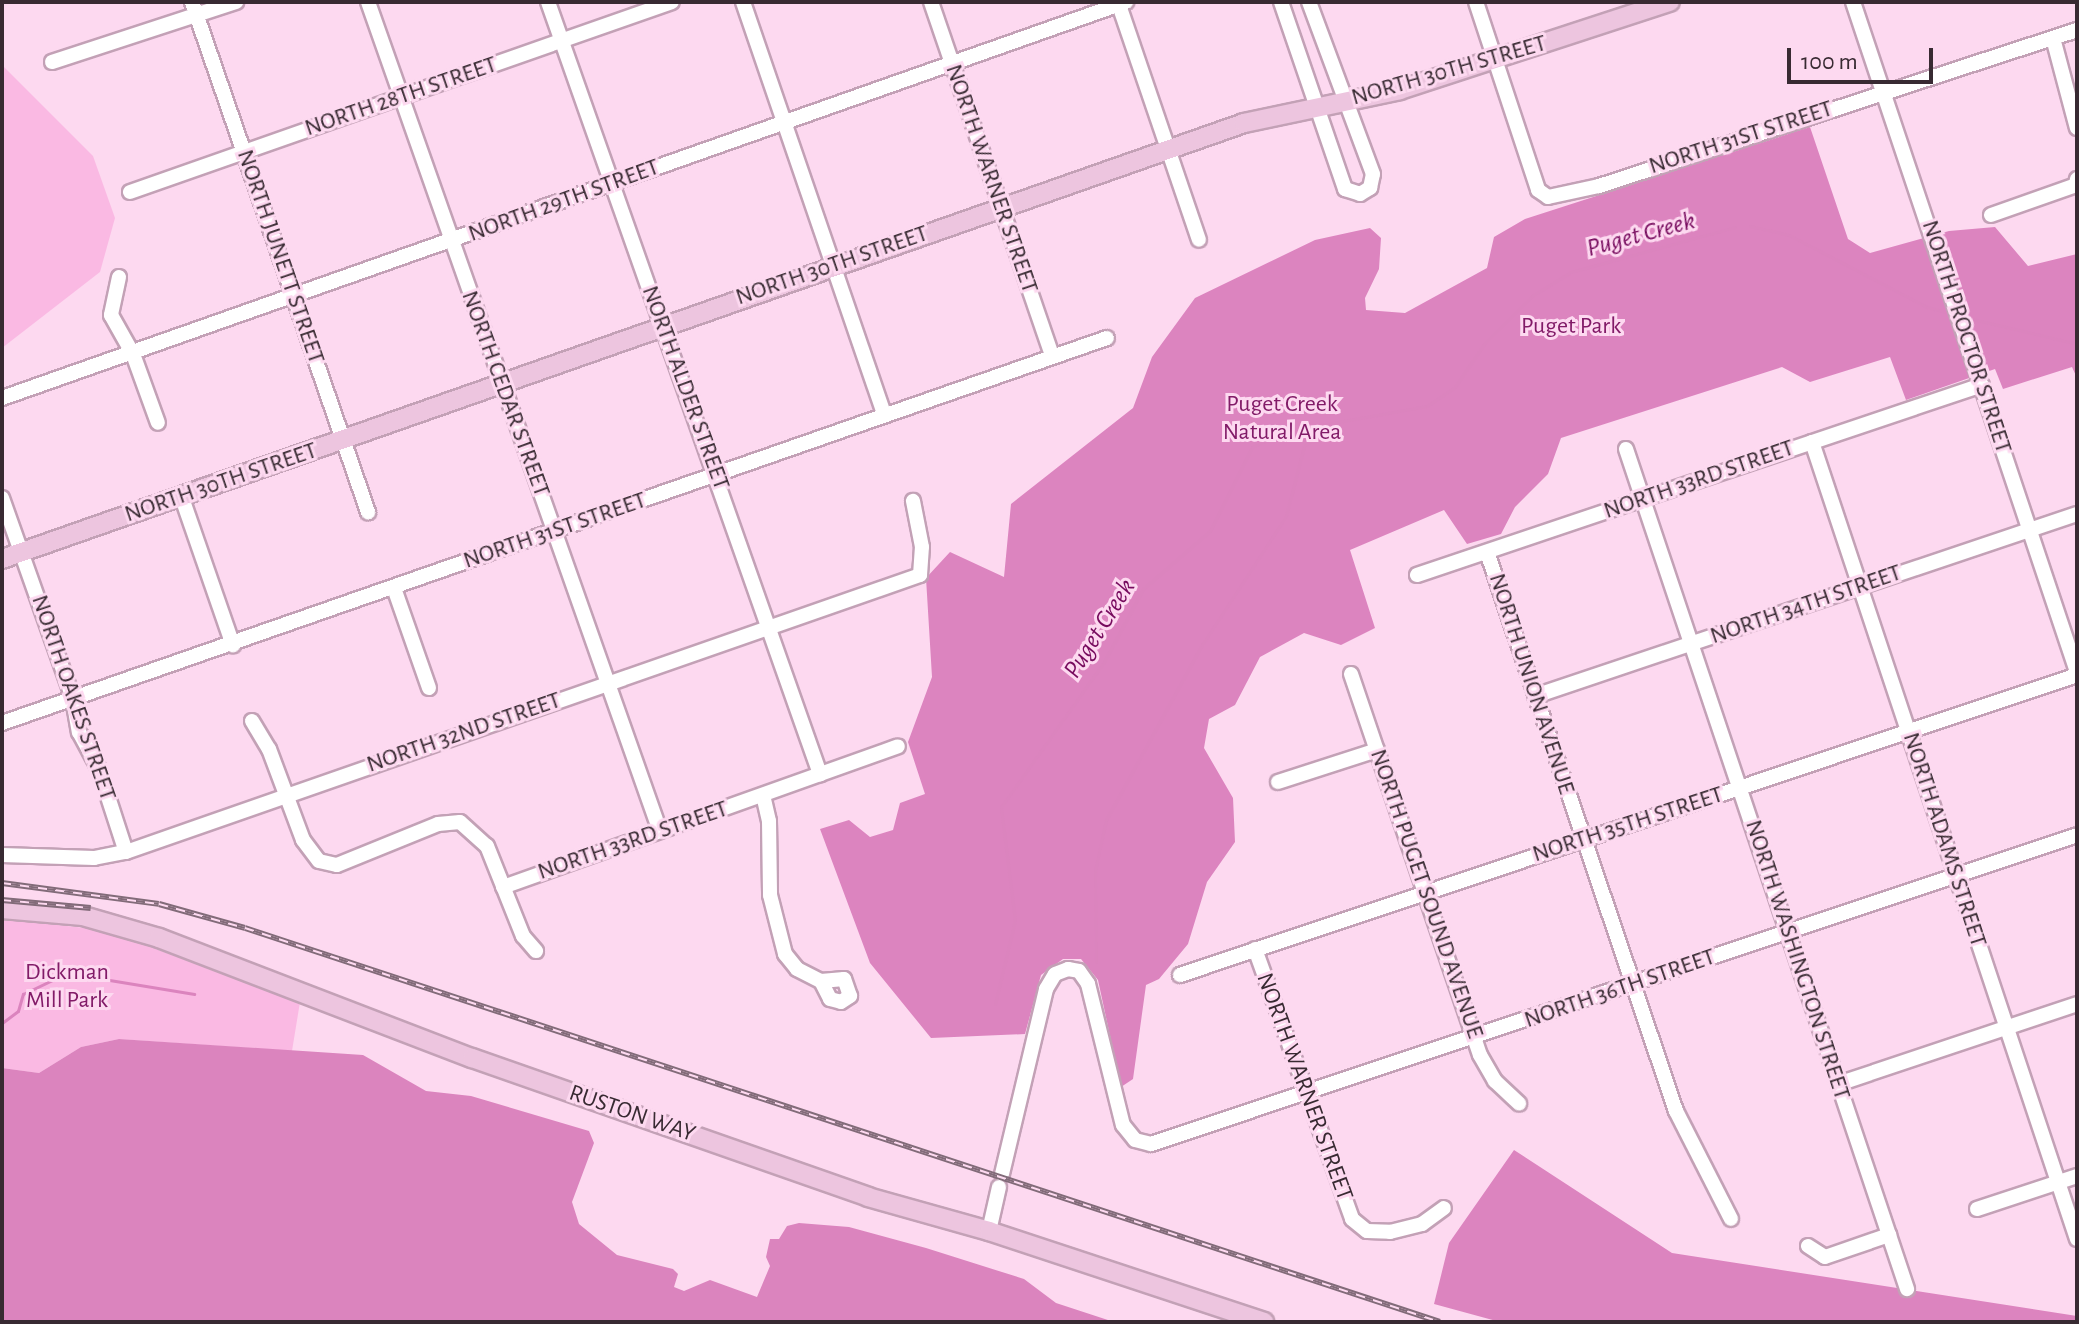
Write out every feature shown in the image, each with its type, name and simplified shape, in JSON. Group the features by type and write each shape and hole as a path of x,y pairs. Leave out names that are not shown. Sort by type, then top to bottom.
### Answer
{"main road":[{"name":"NORTH 30TH STREET","path":"2,559 1168,149 1316,106 1346,101 1495,60 1670,2"},
{"name":"RUSTON WAY","path":"2,909 83,916 159,938 652,1122 922,1215 989,1231 1264,1322"}],"street":[{"path":"52,62 195,9 236,2"},
{"name":"NORTH CEDAR STREET","path":"368,2 660,831"},
{"name":"NORTH ALDER STREET","path":"548,2 820,774"},
{"name":"NORTH 28TH STREET","path":"130,192 672,2"},
{"path":"743,2 884,414"},
{"name":"NORTH WARNER STREET","path":"931,2 1052,355"},
{"path":"1281,2 1345,189 1360,194 1374,179 1309,2"},
{"path":"1476,2 1495,60"},
{"name":"NORTH PROCTOR STREET","path":"1853,2 2077,674"},
{"path":"1121,3 1199,240"},
{"name":"NORTH 29TH STREET","path":"2,398 1121,3"},
{"name":"NORTH JUNETT STREET","path":"195,9 368,512"},
{"name":"NORTH 31ST STREET","path":"1495,60 1541,195 1556,197 1599,186 2077,30"},
{"path":"2053,38 2077,128"},
{"path":"1991,215 2076,182"},
{"path":"119,277 111,315 133,354 158,423"},
{"name":"NORTH 31ST STREET","path":"2,723 1107,338"},
{"name":"NORTH 33RD STREET","path":"1417,575 1812,442 1980,379"},
{"name":"NORTH ADAMS STREET","path":"1812,442 2077,1239"},
{"name":"NORTH WASHINGTON STREET","path":"1626,449 1907,1289"},
{"name":"NORTH OAKES STREET","path":"2,498 73,699 79,732 99,769 126,852"},
{"path":"182,498 233,645"},
{"name":"NORTH 32ND STREET","path":"2,855 94,858 126,852 769,625 920,575 922,547 913,501"},
{"name":"NORTH 34TH STREET","path":"1535,696 2077,514"},
{"name":"NORTH UNION AVENUE","path":"1487,552 1677,1115 1731,1219"},
{"path":"394,588 429,688"},
{"name":"NORTH PUGET SOUND AVENUE","path":"1351,674 1474,1038 1490,1073 1519,1103"},
{"name":"NORTH 35TH STREET","path":"1180,975 2077,674"},
{"path":"252,721 287,796 303,840 319,861 337,865 438,824 460,822 482,838 523,936 536,951"},
{"name":"NORTH 33RD STREET","path":"503,887 898,746"},
{"path":"1278,782 1377,750"},
{"path":"763,795 769,821 770,895 781,944 792,965 821,981"},
{"name":"NORTH 36TH STREET","path":"989,1231 1050,980 1076,969 1090,992 1123,1125 1139,1142 1162,1141 2077,835"},
{"name":"NORTH WARNER STREET","path":"1255,949 1304,1094 1355,1224 1373,1232 1400,1231 1422,1224 1444,1208"},
{"path":"1838,1084 2077,1004"},
{"path":"1977,1209 2077,1176"},
{"path":"1808,1246 1825,1257 1889,1235"}],"green space":[{"path":"2,65 93,156 115,218 100,272 2,348"},
{"name":"Puget Creek Natural Area","path":"1810,127 1848,239 1870,253 1949,231 1995,227 2028,266 2077,254 2077,378 2072,367 2003,389 1995,369 1906,400 1890,357 1810,382 1782,367 1561,438 1548,474 1515,507 1501,534 1467,544 1444,510 1350,550 1375,628 1341,645 1304,633 1260,657 1235,705 1209,719 1204,748 1233,798 1235,842 1207,882 1188,944 1159,979 1146,985 1133,1079 1121,1087 1098,980 1081,959 1063,959 1041,975 1025,1034 931,1038 870,963 820,829 849,820 870,837 893,830 900,803 925,794 908,742 932,677 926,578 950,552 1004,577 1011,504 1133,408 1152,357 1195,298 1315,240 1370,228 1381,238 1379,269 1365,298 1366,310 1405,313 1487,268 1494,237 1525,219"},
{"name":"Dickman Mill Park","path":"2,919 104,930 300,1002 292,1051 119,1039 81,1047 39,1073 2,1068"},
{"path":"1514,1150 1672,1253 2077,1316 2077,1322 1500,1322 1434,1304 1449,1243"}],"shaded area":[{"path":"119,1039 363,1055 426,1091 471,1096 589,1131 594,1143 572,1202 579,1224 617,1255 673,1269 678,1274 674,1287 684,1291 710,1280 757,1297 770,1266 766,1257 770,1239 779,1239 787,1226 799,1223 849,1227 926,1248 1024,1279 1056,1303 1114,1322 2,1322 2,1068 39,1073 81,1047"}],"waterway":[{"name":"Puget Creek","path":"1750,226 1789,235 1927,307 1953,314"},
{"name":"Puget Creek","path":"995,1004 1015,920 1001,807 1104,662 1143,589 1210,531 1252,447 1288,431 1427,406 1455,387 1484,344 1532,296 1571,272 1735,227"},
{"name":"Puget Creek","path":"1964,317 2077,344"},
{"path":"1096,962 1095,871 1106,820 1202,645 1286,516 1304,446 1333,425"},
{"path":"2,1023 18,1011 23,994 67,973 194,994"}],"railway":[{"path":"2,883 159,904 245,928 1440,1322"},
{"path":"2,900 91,908"}],"park label":[{"name":"Puget Park","path":"1571,327"}]}
